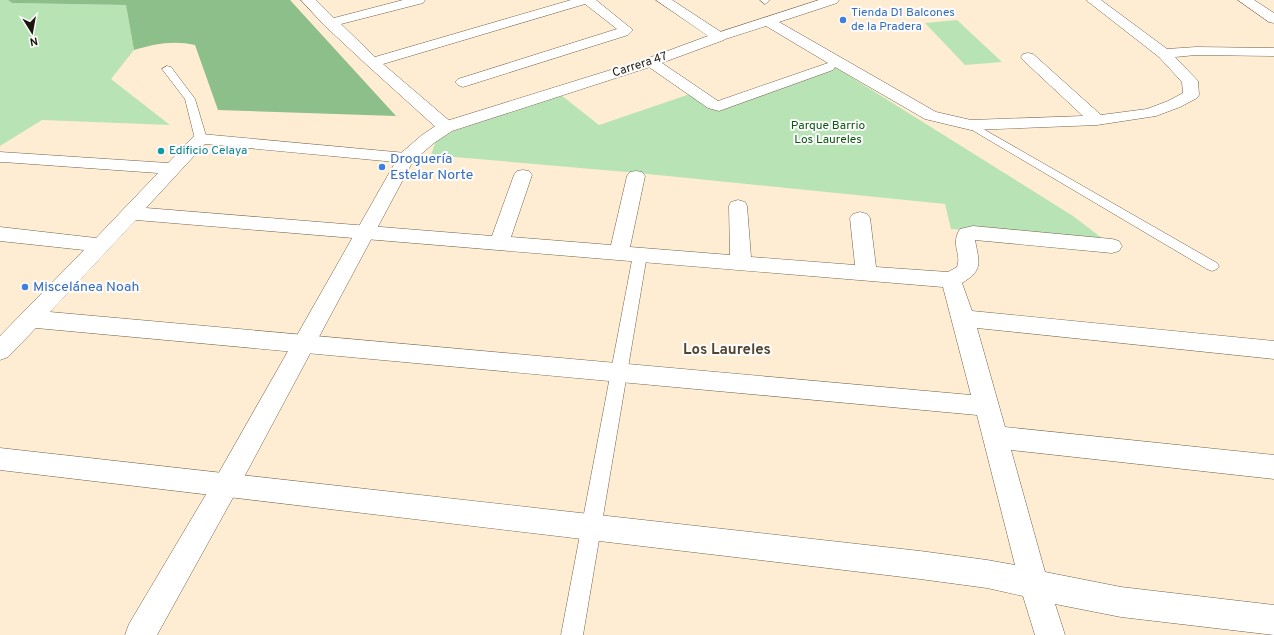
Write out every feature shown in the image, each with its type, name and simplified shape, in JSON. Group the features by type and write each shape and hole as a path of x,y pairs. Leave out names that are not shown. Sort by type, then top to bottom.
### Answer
{"street":[{"path":"308,0 330,23 372,62 446,127"},
{"path":"330,23 418,0"},
{"path":"372,62 585,0"},
{"path":"463,82 626,30 588,0"},
{"path":"662,0 719,37"},
{"path":"766,21 931,116 971,125 1097,120 1150,113 1174,104 1191,95 1190,81 1164,54 1093,0"},
{"path":"1245,0 1274,19"},
{"name":"Carrera 47","path":"406,158 428,139 446,127 651,62 766,21 832,5"},
{"path":"1164,54 1196,51 1274,52"},
{"path":"1028,57 1097,120"},
{"path":"651,62 714,105 718,106 828,67"},
{"path":"4,342 31,318 201,139 406,158 226,485 140,635"},
{"path":"3,157 173,169"},
{"path":"498,243 523,175"},
{"path":"619,253 636,176"},
{"path":"738,206 741,263"},
{"path":"130,213 951,280 966,271 969,262 965,239 967,234 973,233 1112,246"},
{"path":"860,218 866,273"},
{"path":"0,234 101,245"},
{"path":"951,280 963,318 985,406 1034,584 1050,635"},
{"path":"31,318 985,406"},
{"path":"963,318 1274,350"},
{"path":"994,437 1274,467"},
{"path":"0,458 920,565 987,574 1072,594 1121,602 1274,620"}],"lane":[{"path":"167,68 190,100 201,139"},
{"path":"971,125 1212,266"},
{"path":"572,635 640,255"}],"green space":[{"path":"0,0 8,0 12,3 126,5 134,50 111,79 170,125 42,120 0,146"},
{"path":"8,0 290,0 396,116 218,110 195,45 164,43 134,50 126,5 12,3"},
{"path":"957,20 1002,62 965,65 925,23"},
{"name":"Parque Barrio Los Laureles","path":"835,67 1073,216 1107,242 951,229 945,204 638,173 431,155 436,140 454,131 561,95 599,125 690,94 715,109"}],"place":[{"name":"Tienda D1 Balcones de la Pradera","path":"843,20"},
{"name":"Edificio Celaya","path":"161,151"},
{"name":"Droguería Estelar Norte","path":"382,167"},
{"name":"Miscelánea Noah","path":"25,287"}],"district":[{"name":"Los Laureles","path":"727,350"}]}
